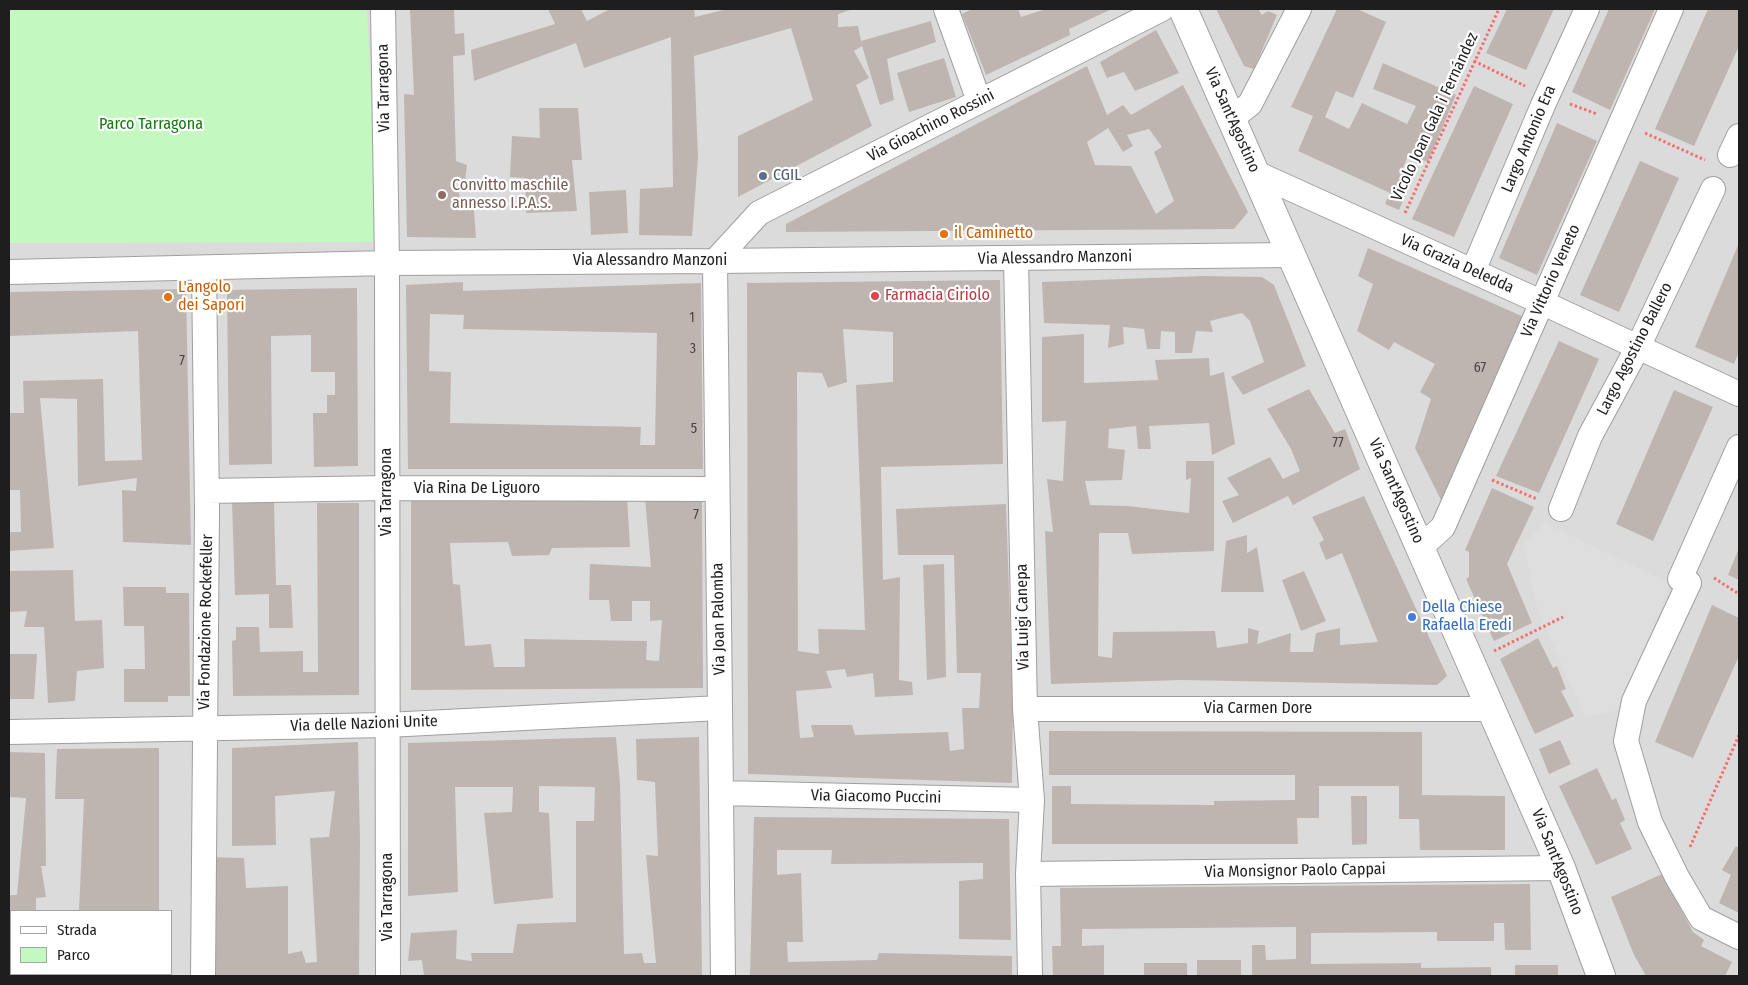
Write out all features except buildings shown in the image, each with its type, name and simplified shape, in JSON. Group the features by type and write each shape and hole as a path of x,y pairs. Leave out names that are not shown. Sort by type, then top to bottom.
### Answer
{"street":[{"name":"Via Tarragona","path":"383,9 387,263 388,976"},
{"path":"946,9 979,101"},
{"name":"Via Gioachino Rossini","path":"715,261 759,213 1162,9"},
{"name":"Via Sant'Agostino","path":"1183,9 1562,868 1601,976"},
{"path":"1231,119 1250,104 1299,9"},
{"name":"Largo Antonio Era","path":"1473,271 1545,101 1587,9"},
{"name":"Via Vittorio Veneto","path":"1421,547 1443,527 1671,9"},
{"name":"Via Grazia Deledda","path":"1256,173 1739,394"},
{"name":"Largo Agostino Ballero","path":"1561,509 1590,436 1638,347 1713,189"},
{"name":"Via Alessandro Manzoni","path":"9,272 387,263 1292,255"},
{"name":"Via Luigi Canepa","path":"1016,258 1025,709 1032,800 1028,874 1030,976"},
{"name":"Via Joan Palomba","path":"715,261 723,976"},
{"name":"Via Fondazione Rockefeller","path":"202,976 207,491 204,268"},
{"path":"1739,447 1680,579 1689,583 1634,701 1626,741 1650,822 1677,877 1701,918 1739,937"},
{"name":"Via Rina De Liguoro","path":"207,491 387,488 718,489"},
{"name":"Via delle Nazioni Unite","path":"9,732 387,725 720,708"},
{"name":"Via Carmen Dore","path":"1025,709 1492,710"},
{"name":"Via Giacomo Puccini","path":"721,793 1032,800"},
{"name":"Via Monsignor Paolo Cappai","path":"1028,874 1562,868"}],"path":[{"name":"Vicolo Joan Gala i Fernández","path":"1394,236 1499,9"},
{"path":"1621,122 1706,161"},
{"path":"1468,471 1561,509"},
{"path":"1470,662 1563,617"},
{"path":"1677,877 1739,735"}],"shaded area":[{"path":"9,9 1739,9 1739,976 9,976"},
{"path":"1544,523 1670,583 1622,710 1584,717 1538,611 1523,545"}],"green space":[{"name":"Parco Tarragona","path":"9,9 367,9 378,242 9,243"}],"place":[{"name":"CGIL","path":"763,176"},
{"name":"Convitto maschile annesso I.P.A.S.","path":"442,195"},
{"name":"il Caminetto","path":"944,234"},
{"name":"Farmacia Ciriolo","path":"875,296"},
{"name":"L'angolo dei Sapori","path":"168,297"},
{"name":"Della Chiese Rafaella Eredi","path":"1412,617"}]}
